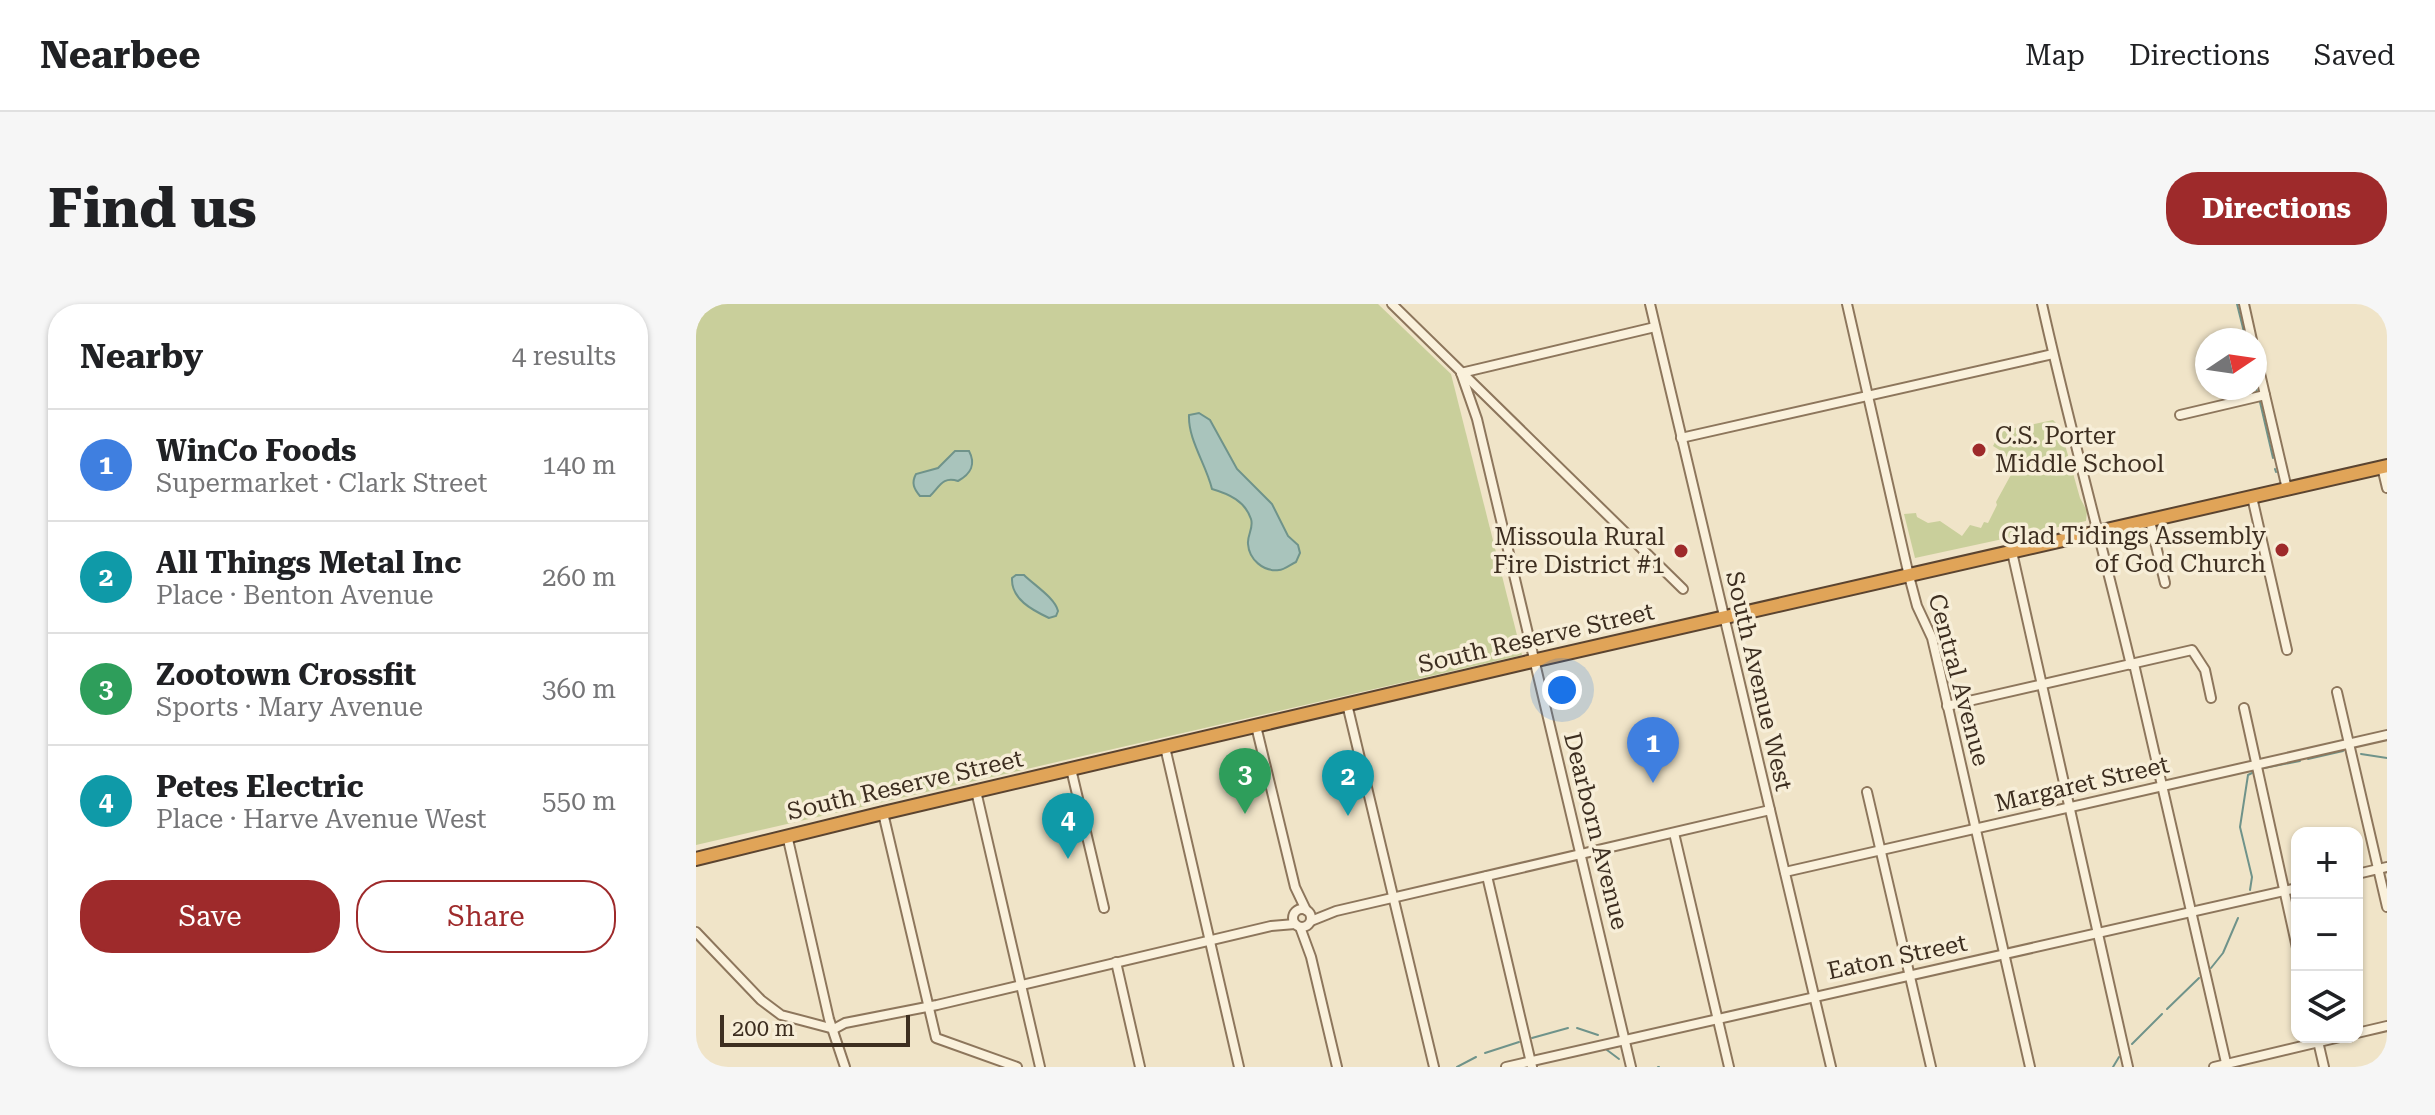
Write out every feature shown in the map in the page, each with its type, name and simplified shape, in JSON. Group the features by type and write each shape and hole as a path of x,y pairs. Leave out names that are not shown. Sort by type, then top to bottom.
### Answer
{"highway":[{"name":"South Reserve Street","path":"696,859 1535,660 2385,467"}],"street":[{"path":"1392,304 1683,589"},
{"name":"South Avenue West","path":"1650,304 1831,1067"},
{"name":"Central Avenue","path":"1847,304 1909,576 1917,606 1932,638 2030,1067"},
{"path":"2042,304 2081,476 2099,533 2162,786 2226,1066"},
{"path":"2244,304 2249,328"},
{"path":"1461,373 1655,327"},
{"path":"1681,438 2053,354"},
{"name":"Dearborn Avenue","path":"1461,373 1477,419 1631,1067"},
{"path":"2180,415 2244,400"},
{"path":"2266,400 2287,489"},
{"path":"2385,467 2387,488"},
{"path":"2252,497 2287,650"},
{"path":"2150,521 2165,583"},
{"path":"2012,552 2128,1067"},
{"path":"1947,706 2192,650 2205,670 2211,698"},
{"path":"2337,692 2383,868 2387,907"},
{"path":"1347,704 1434,1067"},
{"path":"2244,708 2291,921"},
{"path":"1256,726 1337,1067"},
{"name":"Margaret Street","path":"1785,872 2387,735"},
{"path":"1165,747 1239,1067"},
{"path":"1071,769 1104,908"},
{"path":"976,791 1040,1067"},
{"path":"1867,792 1931,1067"},
{"path":"696,932 761,1000 781,1015 834,1029 845,1023 1770,810"},
{"path":"883,813 936,1038 1017,1067"},
{"path":"1674,833 1729,1067"},
{"path":"787,835 829,1019 845,1067"},
{"path":"2363,873 2383,868"},
{"path":"1487,876 1532,1064"},
{"name":"Eaton Street","path":"1506,1067 1532,1064 1626,1039 2291,889"},
{"path":"1116,962 1140,1067"},
{"path":"2363,1032 2387,1026"},
{"path":"2214,1067 2307,1043"},
{"path":"2319,1043 2324,1067"}],"green space":[{"path":"696,304 1378,304 1451,374 1522,655 696,845"},
{"path":"2053,420 2060,427 2080,498 2087,511 2086,521 1915,558 1904,514 1916,513 1917,517 1928,523 1940,521 1962,536 1970,525 1981,528 1984,522 1988,523 2013,471 2003,462 2006,454 1993,446 2001,431"}],"water":[{"path":"1199,413 1210,420 1237,469 1272,504 1288,536 1298,545 1300,553 1296,562 1273,570 1262,567 1254,559 1248,544 1252,522 1245,507 1236,499 1212,489 1194,443 1189,415"},
{"path":"955,451 969,451 972,464 969,472 958,481 945,481 930,496 920,496 914,486 916,474 938,468"},
{"path":"1024,575 1049,597 1058,611 1056,616 1049,618 1019,598 1012,578"}],"waterway":[{"path":"2237,304 2243,328"},
{"path":"2260,402 2273,458"},
{"path":"2308,759 2343,751"},
{"path":"2361,754 2387,758"},
{"path":"2264,768 2300,761"},
{"path":"2250,890 2252,877 2240,827 2248,775 2252,773"},
{"path":"2211,968 2223,953 2238,918"},
{"path":"2167,1009 2199,978"},
{"path":"2132,1044 2162,1014"},
{"path":"1532,1038 1568,1028"},
{"path":"1577,1028 1598,1035"},
{"path":"1485,1053 1519,1042"},
{"path":"1607,1050 1619,1059"},
{"path":"1457,1067 1476,1057"},
{"path":"2113,1067 2119,1057"}],"place":[{"name":"C.S. Porter Middle School","path":"1979,450"},
{"name":"Glad Tidings Assembly of God Church","path":"2282,550"},
{"name":"Missoula Rural Fire District #1","path":"1681,551"},
{"name":"WinCo Foods","path":"1653,783"},
{"name":"Zootown Crossfit","path":"1245,814"},
{"name":"All Things Metal Inc","path":"1348,816"},
{"name":"Petes Electric","path":"1068,859"}]}
